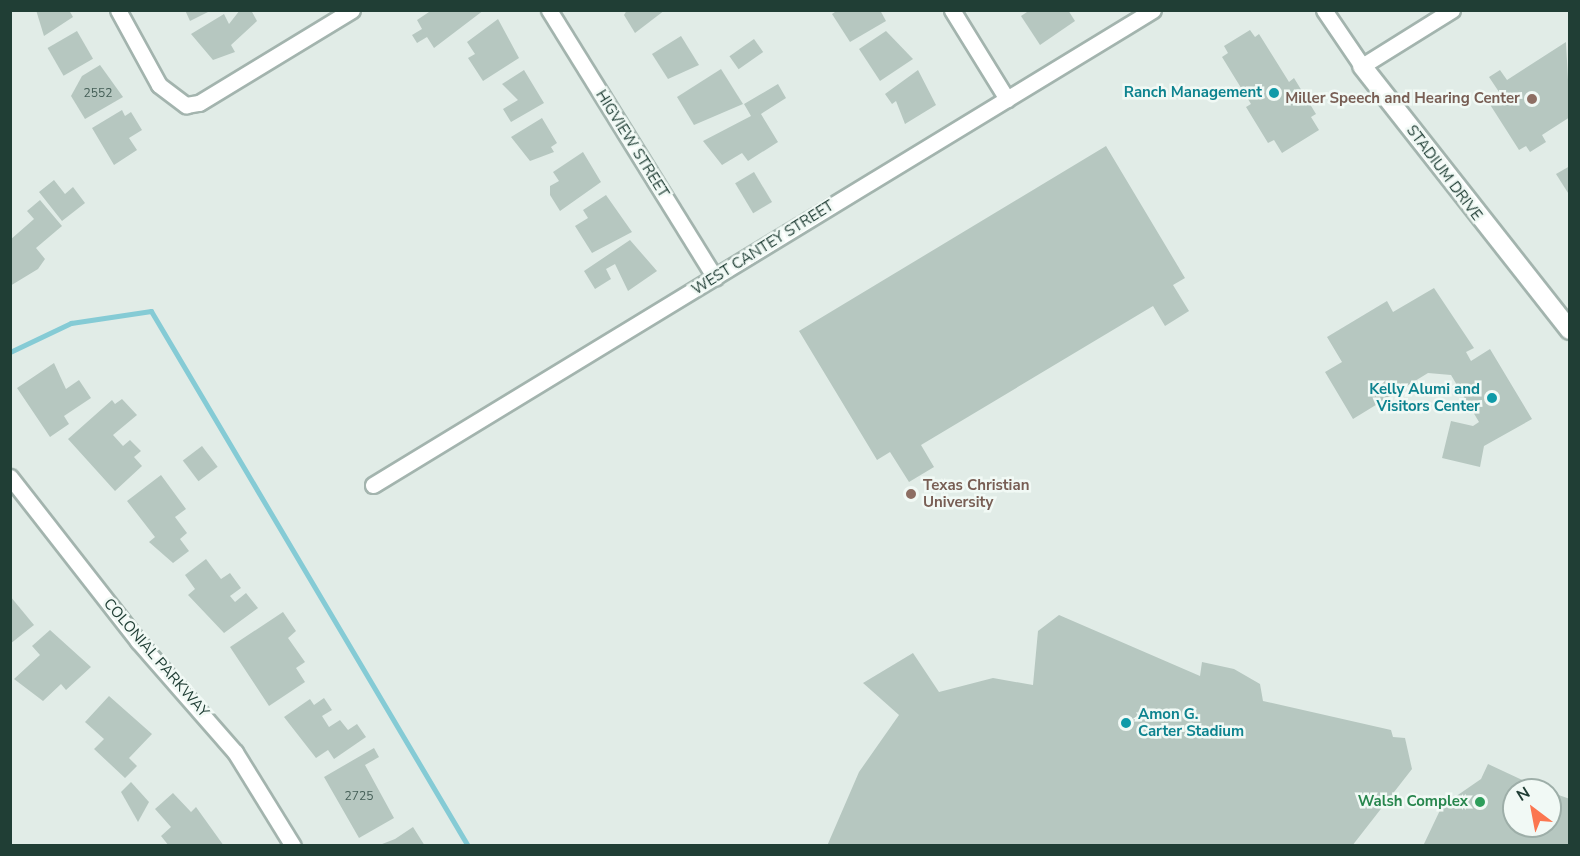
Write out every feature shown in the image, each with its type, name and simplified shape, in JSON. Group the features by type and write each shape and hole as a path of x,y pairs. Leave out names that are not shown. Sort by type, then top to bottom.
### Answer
{"street":[{"path":"118,10 159,85 186,105 199,103 352,10"},
{"name":"HIGVIEW STREET","path":"549,10 715,278"},
{"path":"952,10 1007,99"},
{"name":"WEST CANTEY STREET","path":"373,485 1153,10"},
{"name":"STADIUM DRIVE","path":"1324,10 1362,66 1569,330"},
{"path":"1362,66 1452,10"},
{"name":"COLONIAL PARKWAY","path":"10,477 138,641 235,752 294,846"}],"building":[{"path":"36,10 69,10 73,17 44,36"},
{"path":"185,10 212,10 190,21"},
{"path":"240,10 251,10 257,21 231,45 235,52 213,60 191,34 224,14 229,24"},
{"path":"432,10 484,10 434,48 427,37 417,43 412,35 422,29 417,20"},
{"path":"627,10 665,10 635,33 624,15"},
{"path":"838,10 880,10 886,21 850,42 832,14"},
{"path":"1030,10 1068,10 1075,21 1040,45 1021,16"},
{"path":"498,19 519,58 483,81 468,58 475,54 467,42"},
{"name":"Ranch Management","path":"1250,30 1255,37 1259,34 1289,82 1294,78 1316,114 1311,117 1319,130 1282,153 1274,140 1268,143 1246,107 1251,104 1222,57 1228,53 1224,46"},
{"path":"77,31 93,59 64,76 48,48"},
{"path":"886,31 913,59 880,81 859,49"},
{"path":"681,36 699,65 668,79 652,54"},
{"path":"754,39 763,52 739,69 729,56"},
{"name":"Miller Speech and Hearing Center","path":"1566,42 1570,117 1542,135 1546,142 1530,152 1526,146 1519,150 1489,103 1501,95 1489,77 1500,70 1507,80"},
{"path":"100,65 123,97 85,119 71,96 82,76"},
{"path":"721,69 743,104 694,125 677,97"},
{"path":"524,70 544,103 511,122 503,109 518,100 502,84"},
{"path":"918,70 936,105 905,124 896,101 892,104 885,94"},
{"path":"778,84 786,98 761,114 778,142 748,161 742,153 722,165 703,141 751,116 744,104"},
{"path":"122,110 125,116 131,112 142,130 129,138 137,150 114,165 92,128"},
{"path":"542,118 557,143 551,147 554,152 530,161 511,137"},
{"path":"1106,146 1185,278 1173,285 1189,311 1165,326 1153,306 921,445 934,467 909,482 890,452 877,460 799,331"},
{"path":"583,152 601,182 560,211 550,195 550,186 559,181 553,172"},
{"path":"1570,166 1570,196 1556,174"},
{"path":"754,172 772,202 753,213 735,183"},
{"path":"54,180 65,194 73,187 85,203 62,221 39,192"},
{"path":"606,195 632,232 592,253 575,226 588,218 583,210"},
{"path":"40,200 62,226 36,248 45,259 38,269 10,286 10,240 34,219 27,211"},
{"path":"630,240 657,271 628,291 615,264 606,269 611,279 595,289 584,271"},
{"name":"Kelly Alumi and Visitors Center","path":"1434,288 1474,348 1466,352 1471,361 1490,349 1532,419 1484,446 1480,467 1442,458 1451,421 1473,426 1479,422 1451,375 1428,373 1353,419 1325,372 1342,362 1327,337 1387,301 1393,312"},
{"path":"54,363 66,389 79,380 91,398 64,416 69,424 50,437 17,388"},
{"path":"122,399 137,415 113,435 123,446 130,440 141,451 134,457 142,466 115,491 68,439 112,400 115,404"},
{"path":"202,446 218,467 198,481 183,460"},
{"path":"161,475 186,509 175,517 187,533 180,539 189,551 173,563 149,542 155,537 127,501"},
{"path":"206,559 221,579 230,573 241,588 230,596 235,602 246,593 258,608 224,633 188,595 195,589 185,575"},
{"path":"10,596 34,625 10,644"},
{"path":"283,612 296,631 288,638 305,662 296,668 305,682 269,706 230,647"},
{"name":"Amon G. Carter Stadium","path":"1059,615 1200,676 1202,662 1234,669 1260,684 1263,701 1391,730 1393,737 1405,738 1412,769 1352,846 827,846 859,772 899,715 863,683 913,653 939,692 993,678 1033,685 1038,631"},
{"path":"50,630 91,667 66,690 61,684 43,701 14,679 40,655 32,646"},
{"path":"109,696 152,734 129,758 137,766 125,778 94,749 104,739 85,722"},
{"path":"324,698 332,710 322,716 329,727 340,720 348,730 357,724 366,737 334,759 328,750 316,758 284,717 310,699 314,705"},
{"path":"374,748 379,757 365,765 394,818 359,838 324,777"},
{"name":"Walsh Complex","path":"1488,764 1518,778 1502,778 1502,838 1562,838 1562,796 1570,799 1570,846 1423,846 1442,806 1481,779"},
{"path":"131,782 149,802 138,822 121,792"},
{"path":"173,793 191,812 196,807 224,846 169,846 161,836 171,827 155,809"},
{"path":"413,827 425,846 377,846 395,839"}],"waterway":[{"path":"10,352 71,323 151,311 468,846"}],"place":[{"name":"Ranch Management","path":"1274,93"},
{"name":"Miller Speech and Hearing Center","path":"1532,99"},
{"name":"Kelly Alumi and Visitors Center","path":"1492,398"},
{"name":"Texas Christian University","path":"911,494"},
{"name":"Amon G. Carter Stadium","path":"1126,723"},
{"name":"Walsh Complex","path":"1480,802"}]}
